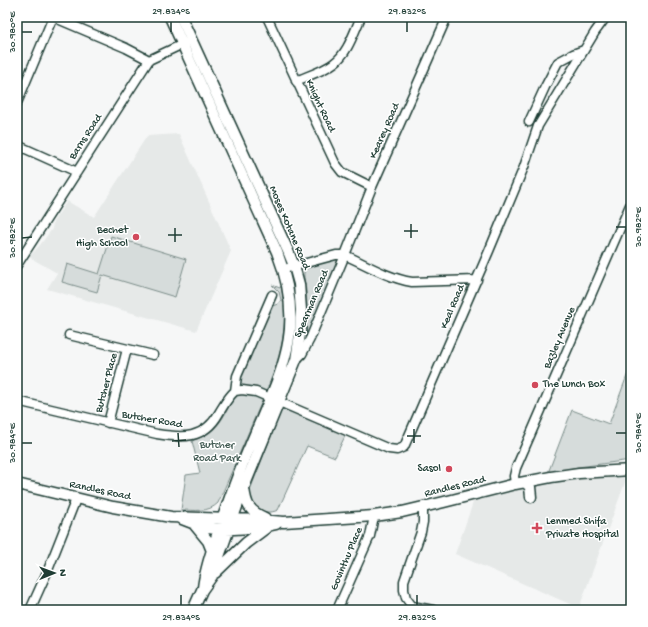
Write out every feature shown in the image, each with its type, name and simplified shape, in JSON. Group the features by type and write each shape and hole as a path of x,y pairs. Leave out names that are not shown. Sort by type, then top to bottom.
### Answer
{"street":[{"path":"17,103 53,17 126,48 149,60 187,43"},
{"name":"Moses Kotane Road","path":"170,17 187,43 294,266 299,284 302,310 296,360 249,448 222,519 204,574 202,590"},
{"name":"Moses Kotane Road","path":"181,17 187,43 284,269 288,281 291,303 291,327 286,358 275,400 212,576 202,590 194,610"},
{"name":"Knight Road","path":"267,17 335,163 342,172 372,187"},
{"path":"296,80 333,64 346,48 361,17"},
{"name":"Kearey Road","path":"345,255 372,187 447,17"},
{"name":"Keal Road","path":"235,391 250,391 275,400 389,449 397,450 404,447 477,280 524,167 538,126 595,32 606,17"},
{"path":"529,122 558,62 584,50"},
{"name":"Barns Road","path":"17,265 20,253 77,172 149,60"},
{"path":"17,145 77,172"},
{"name":"Bazley Avenue","path":"514,484 516,468 631,203"},
{"path":"284,269 336,254 345,255 401,280 412,282 477,280"},
{"name":"Spearman Road","path":"296,360 302,354 310,339 345,255"},
{"name":"Butcher Road","path":"17,401 156,434 178,437 198,433 212,423 229,397 235,391 237,376 272,295"},
{"name":"Butcher Place","path":"69,335 154,355"},
{"name":"Butcher Place","path":"108,423 128,349"},
{"name":"Randles Road","path":"179,518 211,529 219,529 231,524 374,516 423,507 525,482 580,473 631,470"},
{"path":"525,482 530,487 531,497"},
{"name":"Randles Road","path":"17,484 76,499 130,510 179,518 222,519 231,524"},
{"path":"212,576 252,537 269,523 249,507 246,500 244,487"},
{"path":"30,610 48,570 76,499"},
{"path":"423,507 421,532 404,581 404,590 406,598 412,606 433,610"},
{"name":"Govinthu Place","path":"337,610 370,536 374,516"},
{"path":"194,524 208,541 212,551"}],"shaded area":[{"name":"Bechet High School","path":"179,134 231,251 196,331 47,289 57,273 29,257 52,229 53,222 67,201 94,217 147,136"},
{"name":"Lenmed Shifa Private Hospital","path":"630,469 579,608 455,554 476,494 551,477"}],"green space":[{"path":"111,236 186,259 175,297 102,275 97,292 62,282 67,264 99,274"},
{"path":"334,259 338,260 338,262 305,346 307,312 304,272 310,266"},
{"name":"Butcher Road Park","path":"272,285 280,288 281,286 284,305 284,323 278,357 267,390 218,503 206,510 181,510 186,475 200,473 192,441 212,431 222,419 228,408 272,306 278,304 281,300 279,292"},
{"path":"631,365 631,460 578,467 548,473 572,410 609,424"},
{"path":"286,408 346,434 335,457 307,446 278,510 272,512 262,511 258,509 252,501 250,490 281,411"}],"place":[{"name":"Bechet High School","path":"136,237"},
{"name":"The Lunch Box","path":"535,385"},
{"name":"Sasol","path":"449,469"},
{"name":"Lenmed Shifa Private Hospital","path":"537,528"}]}
